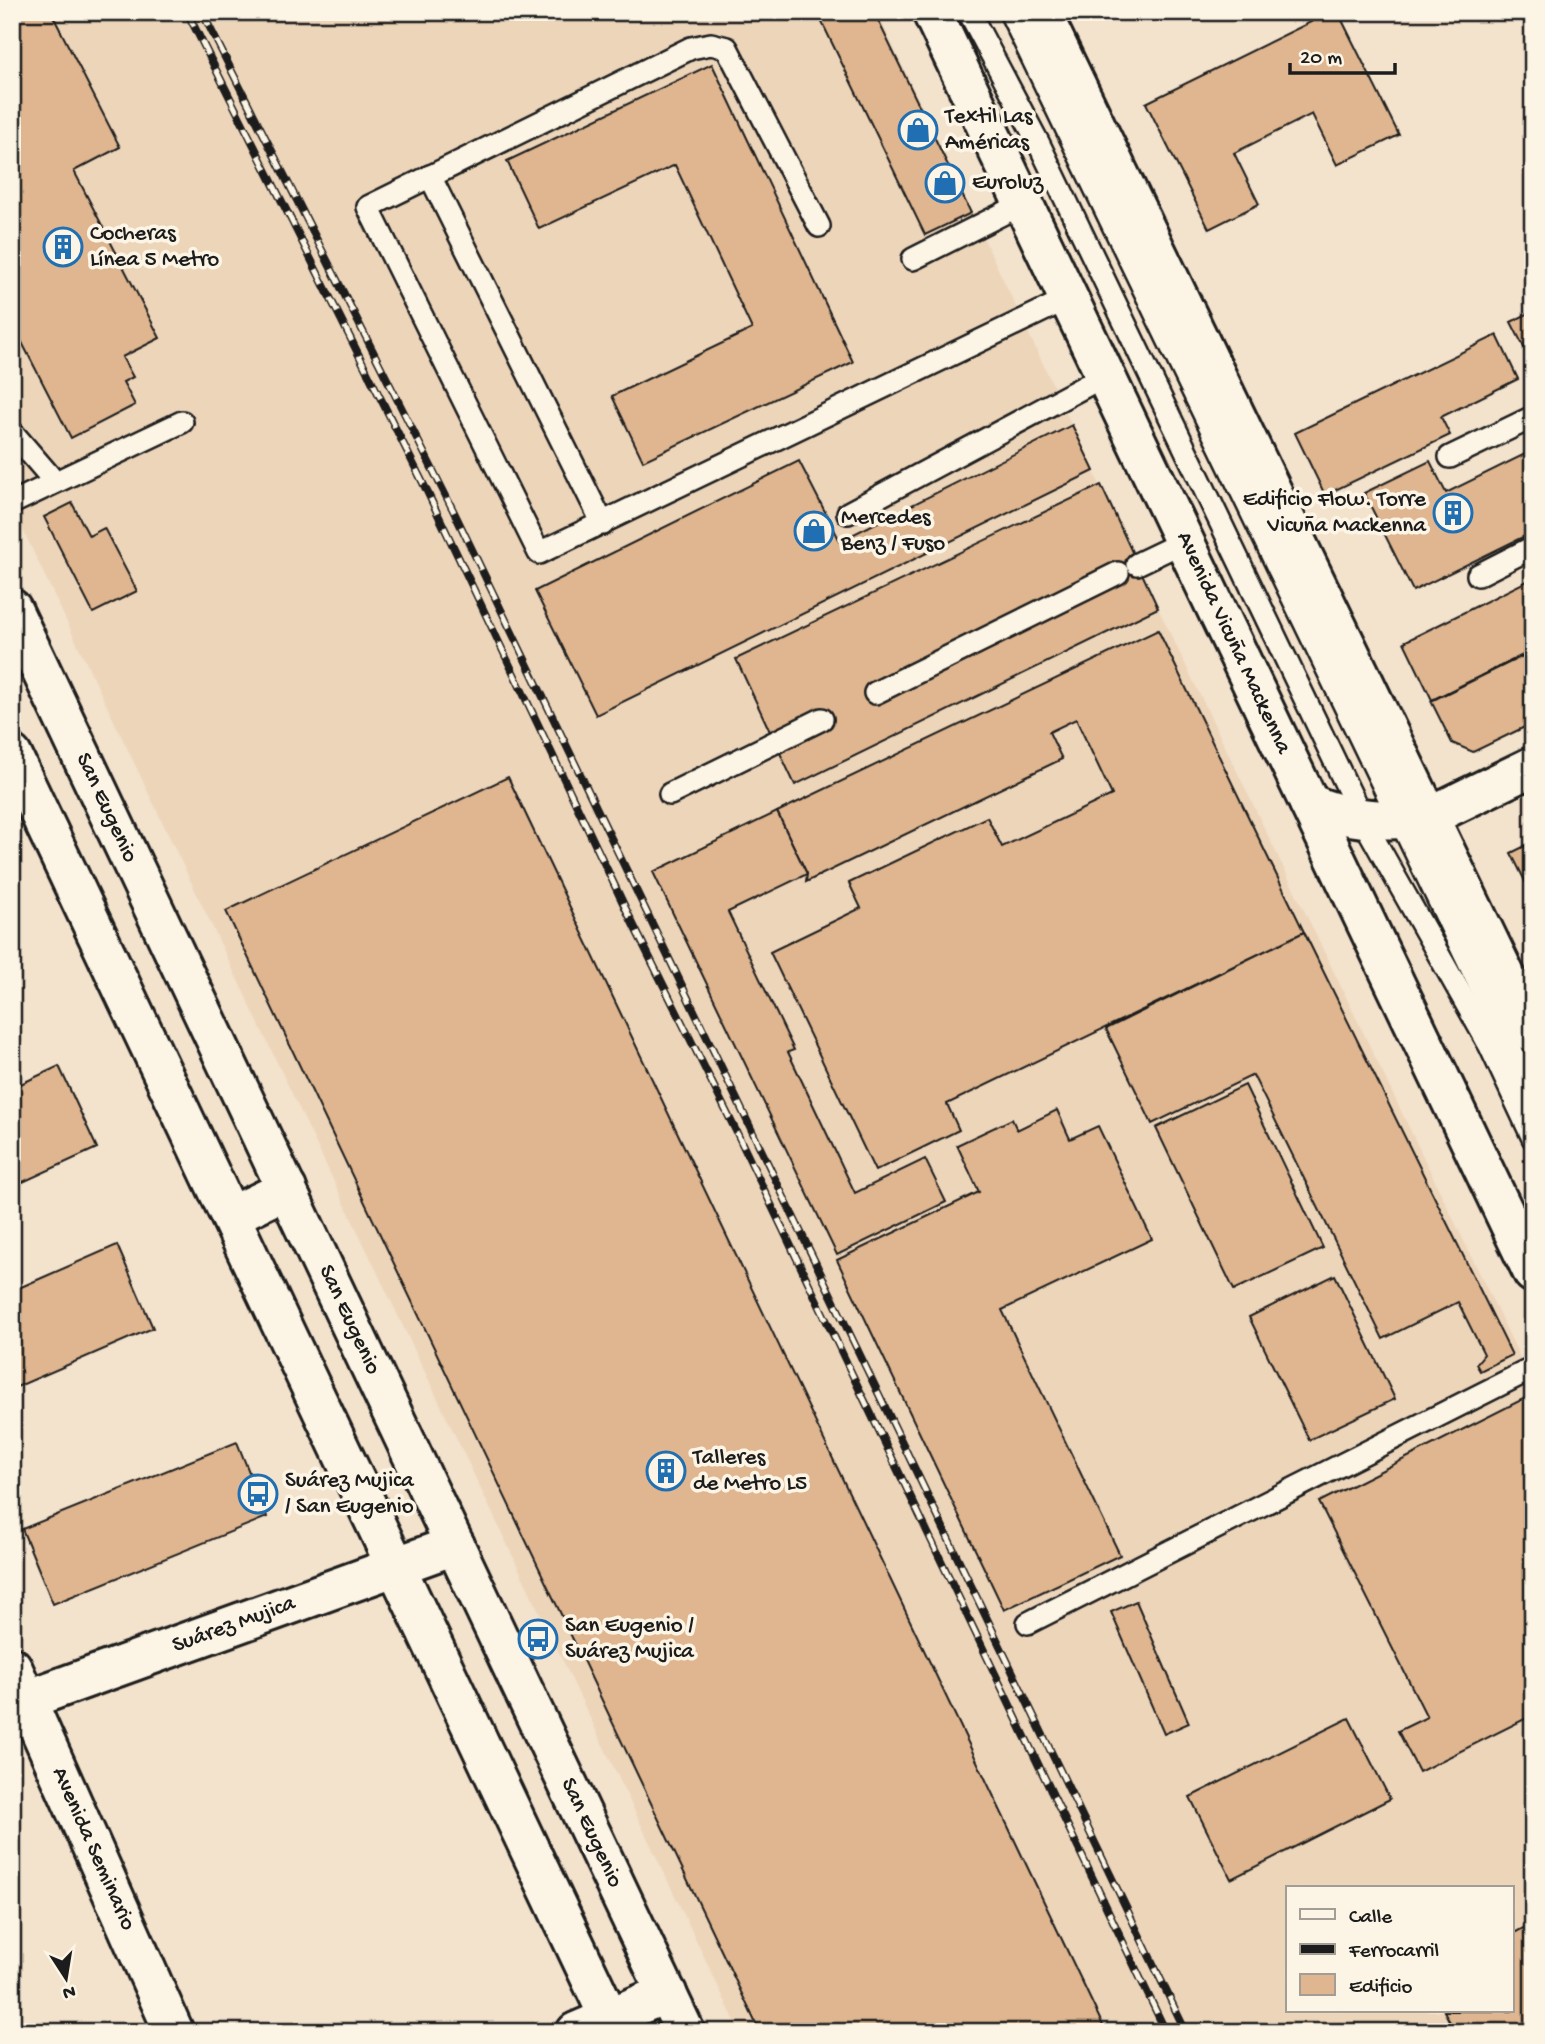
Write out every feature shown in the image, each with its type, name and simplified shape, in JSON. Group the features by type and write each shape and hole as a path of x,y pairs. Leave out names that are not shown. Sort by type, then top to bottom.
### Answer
{"main road":[{"name":"Avenida Vicuña Mackenna","path":"932,12 1533,1273"},
{"path":"1041,12 1397,819 1533,1033"},
{"name":"San Eugenio","path":"12,609 26,672 287,1189 685,2032"},
{"path":"14,761 396,1566 600,2027 667,1993"},
{"path":"1309,803 1344,817 1397,819 1533,766"},
{"path":"231,1216 287,1189"},
{"name":"Suárez Mujica","path":"17,1690 455,1545"},
{"name":"Avenida Seminario","path":"17,1690 174,2032"}],"lane":[{"path":"969,12 1397,819 1489,1046 1533,1138"},
{"path":"1010,12 1397,819 1533,1096"},
{"path":"820,226 727,48 712,44 691,48 368,207 539,553 1069,298"},
{"path":"430,176 603,524"},
{"path":"913,259 1024,203"},
{"path":"848,513 1106,375"},
{"path":"1450,457 1533,417"},
{"path":"12,503 182,422"},
{"path":"12,432 55,482"},
{"path":"1137,564 1185,541"},
{"path":"1478,575 1533,548"},
{"path":"875,692 1118,573"},
{"path":"670,794 822,719"},
{"path":"1028,1623 1533,1368"}],"shaded area":[{"path":"12,12 877,12 1158,608 1533,1384 1533,2032 740,2032 12,507"}],"building":[{"name":"Cocheras Línea 5 Metro","path":"12,12 51,12 120,147 74,171 160,338 122,357 133,377 123,382 135,405 71,438 12,323"},
{"path":"817,12 874,12 971,213 925,235"},
{"path":"1331,12 1338,12 1399,135 1337,165 1312,114 1234,153 1259,204 1209,229 1146,103"},
{"path":"712,64 853,362 643,461 612,396 752,329 675,165 539,229 507,161"},
{"path":"1533,311 1533,365 1511,322"},
{"path":"1497,335 1518,379 1441,417 1450,435 1325,495 1295,433"},
{"path":"1072,425 1094,471 596,715 535,591 799,461 840,541"},
{"name":"Edificio Flow. Torre Vicuña Mackenna","path":"1533,450 1533,532 1413,591 1364,493 1430,461 1446,493"},
{"path":"1101,485 1158,608 795,785 736,659"},
{"path":"72,503 89,536 104,528 137,591 93,613 44,517"},
{"path":"1533,578 1533,650 1432,700 1404,642"},
{"path":"1158,630 1304,932 947,1104 959,1130 875,1171 770,952 861,908 849,883 987,817 1002,847 1112,795 1076,719 1049,732 1062,759 806,882 807,874 777,812"},
{"path":"1533,651 1533,723 1473,752 1452,743 1431,701"},
{"name":"Talleres de Metro L5","path":"508,777 1106,2032 760,2032 226,911"},
{"path":"777,812 807,874 728,912 794,1050 788,1052 855,1193 925,1159 946,1202 837,1255 653,872"},
{"path":"1533,842 1533,897 1511,853"},
{"path":"1304,932 1512,1355 1480,1371 1476,1364 1484,1354 1458,1302 1383,1339 1253,1075 1152,1124 1106,1029"},
{"path":"59,1066 97,1148 12,1187 12,1088"},
{"path":"1245,1085 1323,1248 1234,1290 1156,1128"},
{"path":"1057,1110 1070,1139 1098,1126 1152,1239 1002,1310 1120,1555 1004,1610 837,1260 979,1192 957,1145 1012,1119 1017,1130"},
{"path":"117,1245 153,1328 12,1389 12,1291"},
{"path":"1335,1275 1395,1399 1309,1440 1249,1317"},
{"path":"1525,1398 1533,1413 1533,1715 1419,1772 1398,1731 1427,1717 1319,1502"},
{"path":"237,1442 267,1517 53,1604 22,1529"},
{"path":"1136,1601 1189,1723 1164,1734 1111,1612"},
{"path":"1349,1718 1390,1799 1231,1879 1190,1797"},
{"path":"1533,1923 1533,2032 1455,2032 1445,2012 1514,2012 1514,1933"}],"railway":[{"path":"187,12 423,483 1166,2032"},
{"path":"202,12 453,510 1186,2032"}],"place":[{"name":"Textil Las Américas","path":"918,130"},
{"name":"Euroluz","path":"945,183"},
{"name":"Cocheras Línea 5 Metro","path":"63,247"},
{"name":"Edificio Flow. Torre Vicuña Mackenna","path":"1453,513"},
{"name":"Mercedes Benz / Fuso","path":"814,531"},
{"name":"Talleres de Metro L5","path":"666,1471"},
{"name":"Suárez Mujica / San Eugenio","path":"258,1494"},
{"name":"San Eugenio / Suárez Mujica","path":"538,1639"}]}
